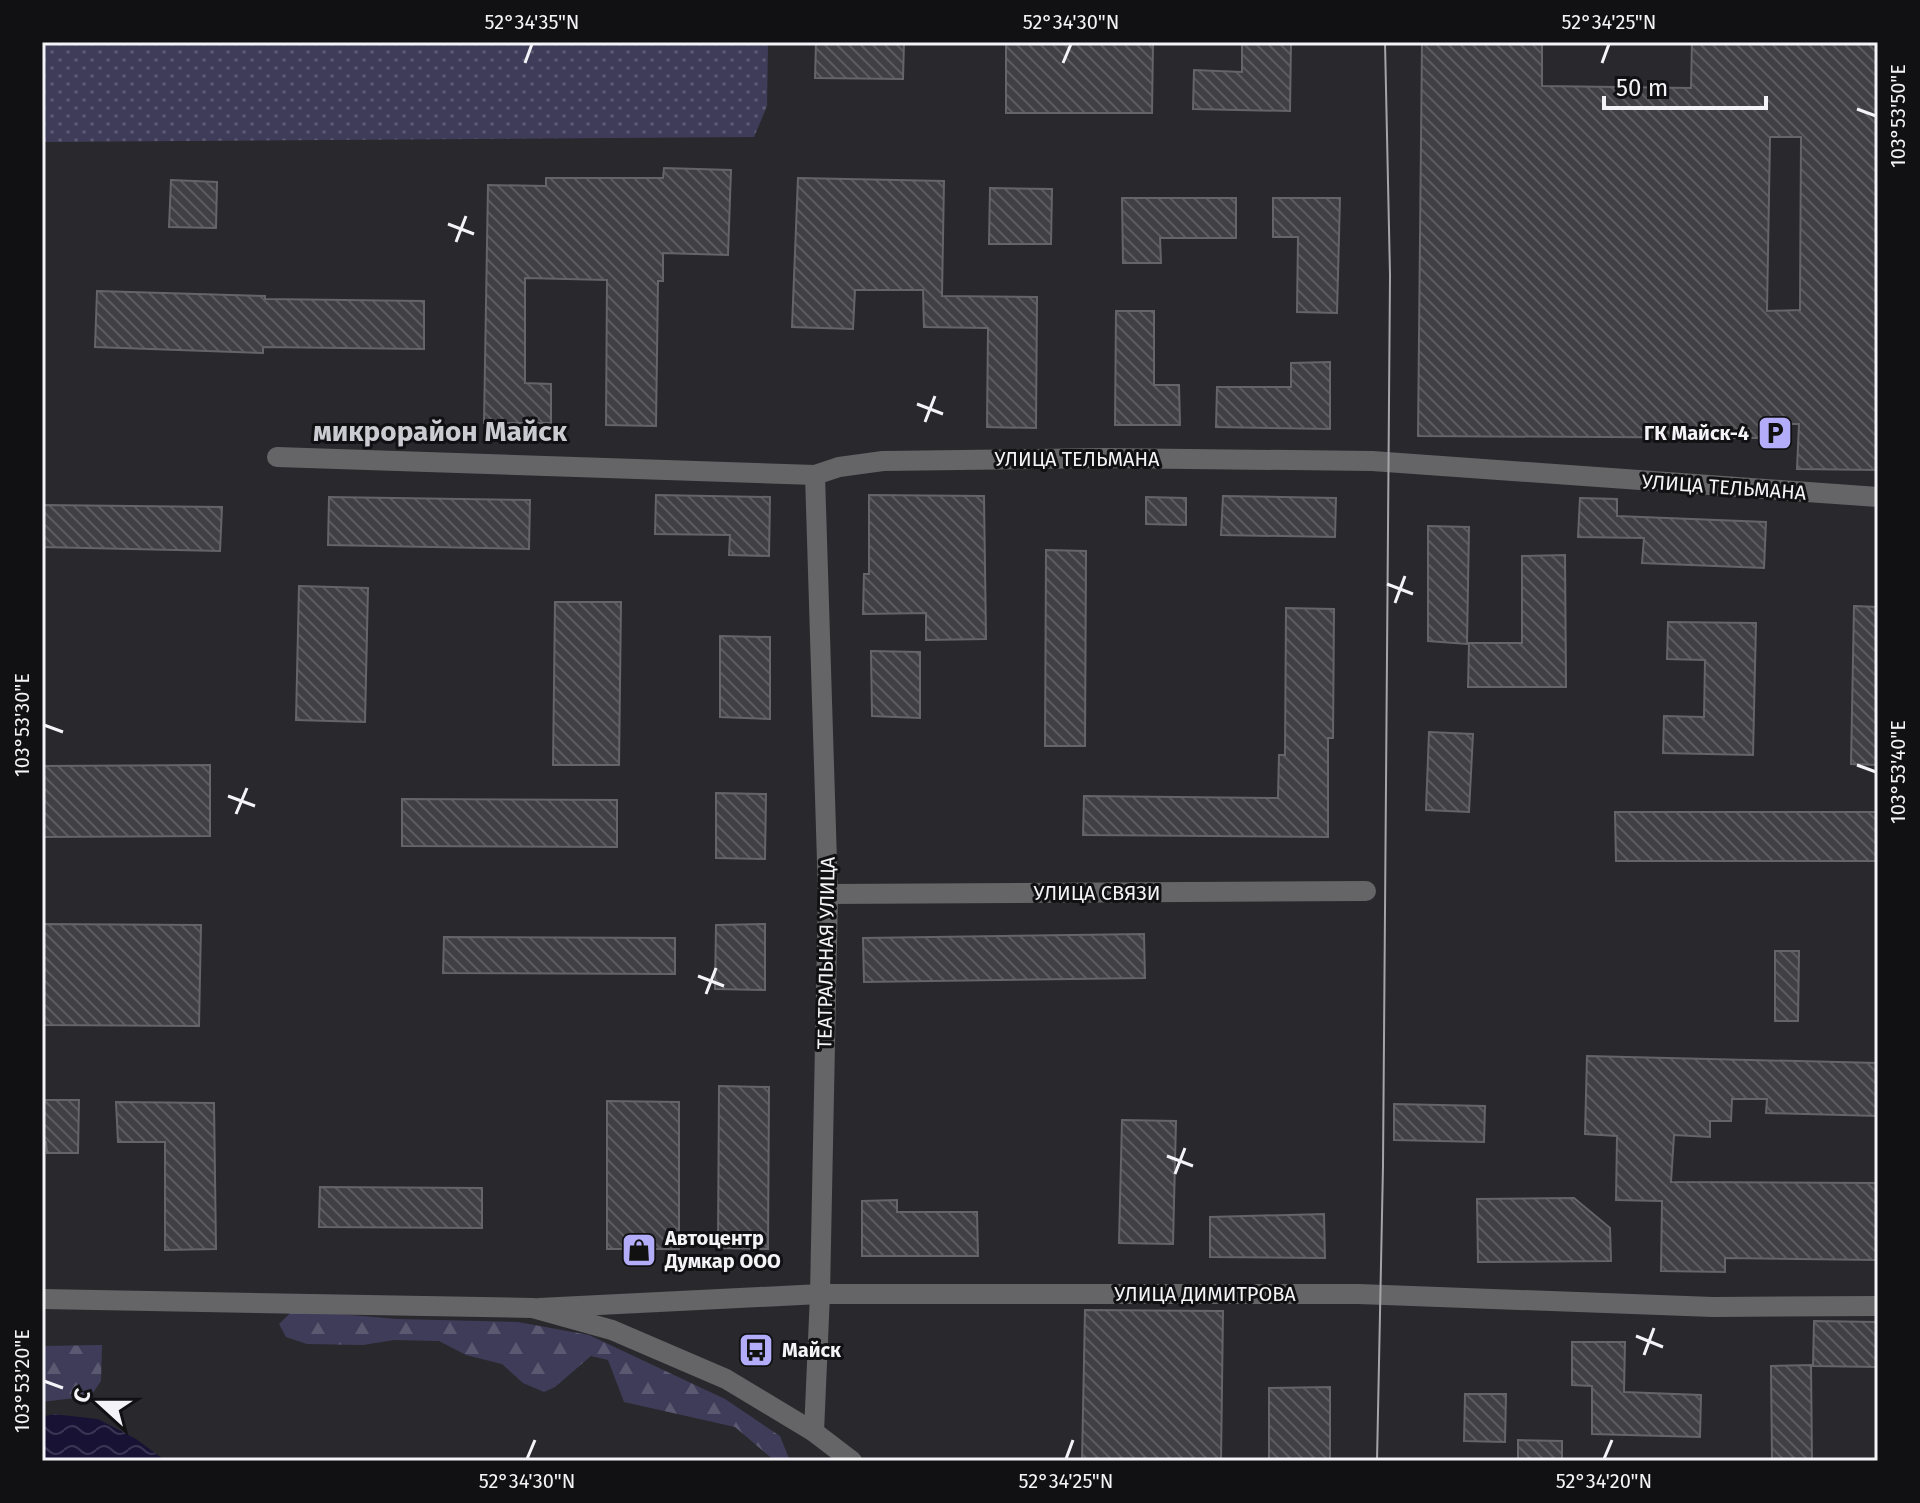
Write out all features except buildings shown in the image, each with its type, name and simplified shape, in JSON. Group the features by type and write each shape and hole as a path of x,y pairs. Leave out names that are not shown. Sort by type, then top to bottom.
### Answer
{"street":[{"name":"УЛИЦА ТЕЛЬМАНА","path":"277,457 815,475 839,467 883,461 1105,458 1372,461 1878,497"},
{"name":"ТЕАТРАЛЬНАЯ УЛИЦА","path":"814,1432 820,1294 828,894 815,475"},
{"name":"УЛИЦА СВЯЗИ","path":"828,894 1366,891"},
{"name":"УЛИЦА ДИМИТРОВА","path":"533,1308 820,1294 1358,1294 1713,1307 1878,1306"},
{"path":"42,1299 533,1308 612,1330 726,1379 814,1432 852,1461"}],"green space":[{"path":"42,42 768,42 767,106 754,137 42,142"},
{"path":"293,1310 397,1319 518,1322 589,1335 725,1399 780,1436 790,1461 775,1461 735,1427 624,1402 608,1360 591,1356 555,1387 544,1392 523,1383 502,1364 466,1355 439,1341 307,1344 286,1337 279,1324"},
{"path":"102,1345 101,1381 91,1396 42,1402 42,1346"}],"water":[{"path":"53,1414 98,1419 136,1439 166,1461 42,1461 42,1417"}],"tram line":[{"path":"1377,1461 1383,1166 1390,275 1385,42"}],"place":[{"name":"ГК Майск-4","path":"1775,433"},
{"name":"Автоцентр Думкар ООО","path":"639,1250"},
{"name":"Майск","path":"756,1350"}],"district":[{"name":"микрорайон Майск","path":"440,431"}]}
